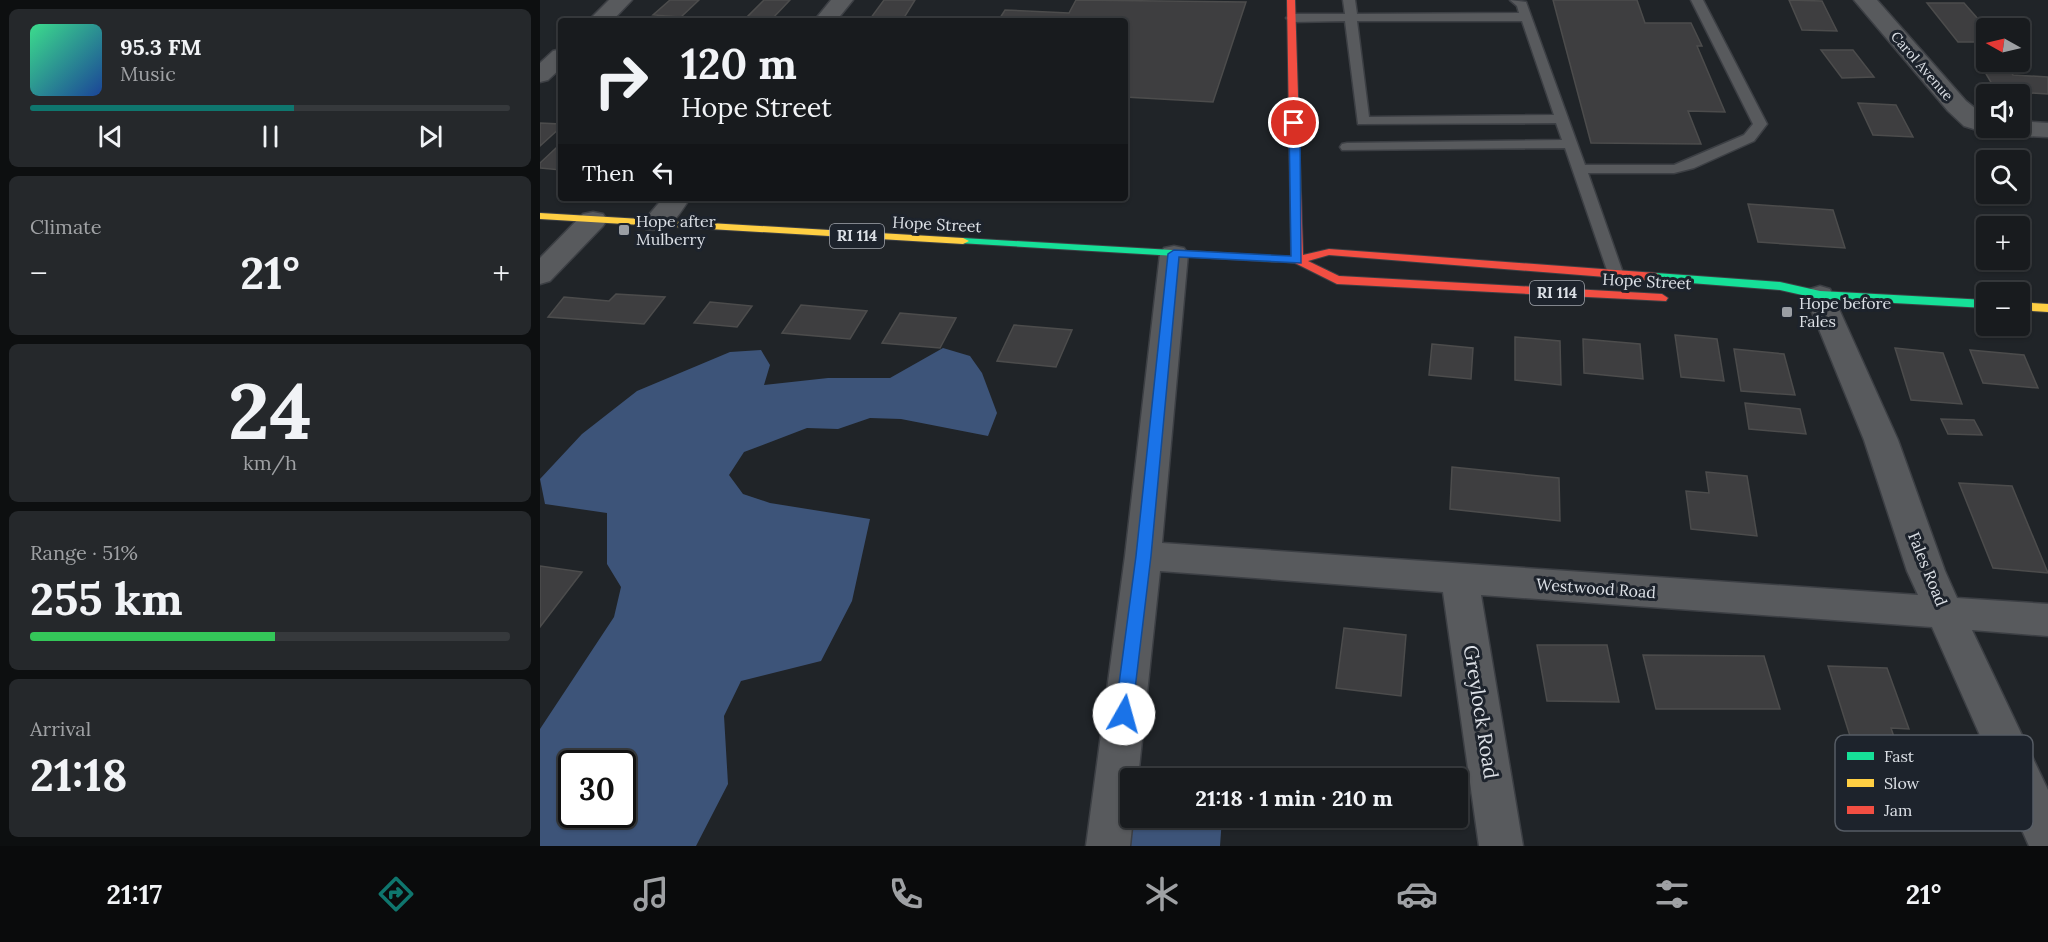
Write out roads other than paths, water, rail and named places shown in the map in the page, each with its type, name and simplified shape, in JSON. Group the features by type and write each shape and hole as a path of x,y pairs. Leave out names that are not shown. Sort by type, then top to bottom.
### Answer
{"main road":[{"path":"1291,0 1297,260"},
{"name":"Hope Street","path":"540,216 1297,260 1329,252 1780,286 1804,299 1976,304"},
{"name":"Hope Street","path":"1297,260 1336,280 1675,299"},
{"path":"2030,307 2048,308"}],"street":[{"path":"601,18 621,0"},
{"path":"827,18 842,0"},
{"name":"Carol Avenue","path":"1865,0 1957,106 1976,122"},
{"path":"540,75 558,59"},
{"path":"2030,129 2048,130"},
{"path":"656,224 675,201"},
{"path":"540,275 593,220"},
{"path":"1108,846 1143,556 1174,254"},
{"name":"Fales Road","path":"1804,299 1881,440 1926,571 2001,735"},
{"name":"Westwood Road","path":"1143,556 2048,620"},
{"name":"Greylock Road","path":"1460,579 1501,846"},
{"name":"Fales Road","path":"2033,805 2048,838"}],"lane":[{"path":"1349,0 1364,122 1561,119"},
{"path":"1516,0 1522,4 1569,144 1616,273"},
{"path":"1578,169 1674,169 1689,165 1749,138 1760,124 1697,0"},
{"path":"1292,18 1526,17"},
{"path":"1347,147 1569,144"}],"place":[{"name":"Hope after Mulberry","path":"624,230"},
{"name":"Hope before Fales","path":"1787,312"}]}
